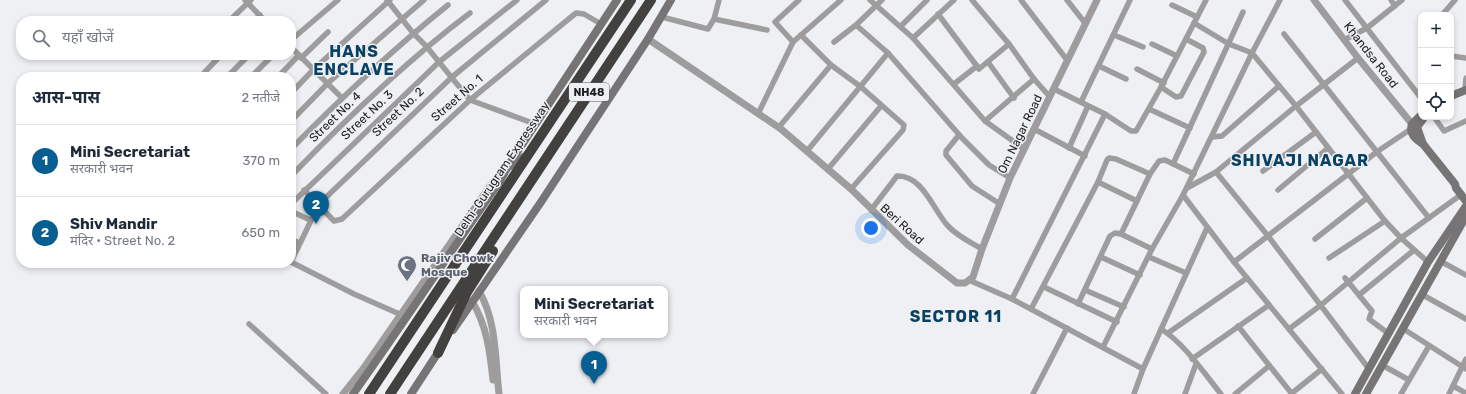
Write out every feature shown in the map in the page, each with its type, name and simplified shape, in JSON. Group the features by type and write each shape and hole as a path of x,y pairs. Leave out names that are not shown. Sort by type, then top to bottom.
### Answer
{"highway":[{"name":"Delhi-Gurugram Expressway","path":"369,394 631,0"},
{"name":"NH48","path":"390,394 651,0"},
{"path":"438,353 467,292 513,220 529,184"}],"main road":[{"path":"411,394 472,301 541,202 648,40 671,0"},
{"path":"353,394 404,316 507,168 602,24 614,1"},
{"path":"1454,95 1466,91"},
{"path":"1454,99 1466,91"},
{"path":"1418,118 1411,126 1414,138 1423,144 1455,184 1456,188 1465,196"},
{"path":"1420,120 1417,127 1423,144"},
{"path":"507,168 527,155"},
{"path":"1366,394 1382,365 1395,331 1428,262 1466,206"},
{"path":"1355,394 1369,369 1421,294 1466,216"}],"street":[{"path":"296,36 338,0"},
{"path":"296,116 328,83 401,18 424,0"},
{"name":"Street No. 3","path":"296,199 439,62 517,0"},
{"name":"Street No. 2","path":"296,250 319,204 452,77 546,0"},
{"path":"662,17 706,30 714,19 719,0"},
{"path":"793,42 778,28 775,22 799,0"},
{"path":"758,114 793,42 841,0"},
{"path":"870,0 913,38 954,84 984,121 1024,149"},
{"path":"834,42 856,25 882,0"},
{"path":"901,26 927,0"},
{"path":"913,38 954,0"},
{"path":"972,0 1010,44 1034,79 1050,97"},
{"path":"1022,0 1067,60"},
{"path":"1067,0 1085,24"},
{"name":"Om Nagar Road","path":"971,280 1010,178 1097,0"},
{"path":"1081,102 1130,0"},
{"path":"1054,89 1105,114 1134,132 1138,128 1163,85 1206,0"},
{"path":"1104,347 1152,249 1183,196 1252,53 1280,0"},
{"name":"Khandsa Road","path":"1314,0 1411,126"},
{"path":"1345,0 1418,94"},
{"path":"1391,0 1395,6"},
{"path":"1344,40 1367,28 1402,0"},
{"path":"1445,12 1455,0"},
{"path":"234,16 248,1 260,15"},
{"path":"296,88 314,69 389,1 413,34 426,46 470,100 535,124"},
{"path":"296,144 342,98 413,34 448,5"},
{"path":"1172,5 1229,44 1252,53 1296,106 1385,221 1401,238 1428,262"},
{"path":"1173,164 1243,12"},
{"name":"Street No. 1","path":"319,204 334,220 342,219 470,100 576,13 584,14 602,24"},
{"name":"Street No. 4","path":"296,171 344,122 426,46 470,14"},
{"path":"938,14 980,69 1010,44"},
{"path":"714,19 767,30"},
{"path":"856,25 888,53 959,135 988,165 1010,178"},
{"path":"284,72 328,32"},
{"path":"1284,34 1378,151 1429,218"},
{"path":"1114,35 1143,47"},
{"path":"801,36 831,65 861,87 881,106 904,123 903,130 851,189"},
{"path":"1137,69 1163,85 1176,97 1181,96 1204,52 1203,48 1186,39"},
{"name":"Beri Road","path":"648,40 779,127 851,189 908,245 957,283 965,283 971,280 1012,299 1143,369"},
{"path":"1152,44 1177,56"},
{"path":"296,53 342,98"},
{"path":"806,151 888,53"},
{"path":"1454,56 1466,58"},
{"path":"1187,188 1216,172 1247,149 1296,106 1358,58"},
{"path":"204,72 216,60"},
{"path":"232,72 244,60"},
{"path":"256,72 268,60"},
{"path":"988,62 1014,98"},
{"path":"779,127 831,65"},
{"path":"954,84 977,66"},
{"path":"1098,66 1126,79"},
{"path":"1466,78 1466,91"},
{"path":"984,121 1014,98 1034,79"},
{"path":"1212,137 1222,136 1280,86"},
{"path":"828,169 881,106"},
{"path":"1069,148 1088,106"},
{"path":"1149,109 1190,128"},
{"path":"1012,299 1105,114"},
{"path":"1436,120 1444,131 1466,121"},
{"path":"1234,262 1411,126"},
{"path":"1034,129 1085,156"},
{"path":"1263,171 1316,132"},
{"path":"959,135 946,151 946,155 972,186 1000,204"},
{"path":"1278,190 1328,148"},
{"path":"1031,309 1044,287 1098,182 1107,160 1109,158 1116,159 1150,174"},
{"path":"1121,234 1150,174 1159,161 1165,160 1194,174"},
{"path":"1216,172 1268,236 1369,369"},
{"path":"871,210 896,176 910,178 916,182 953,231 982,249"},
{"path":"1098,182 1137,201"},
{"path":"304,190 319,204"},
{"path":"1183,196 1234,262 1342,394"},
{"path":"1289,329 1321,305 1346,279 1429,218 1465,196"},
{"path":"1316,239 1367,198"},
{"path":"296,213 310,220"},
{"path":"1329,258 1385,221"},
{"path":"1134,394 1143,369 1207,228"},
{"path":"1078,304 1110,236 1115,233 1121,234 1152,249"},
{"path":"1359,295 1414,250"},
{"path":"1101,257 1140,275"},
{"path":"1149,257 1186,273"},
{"path":"1440,261 1466,275"},
{"path":"296,265 354,294 404,316 361,373 343,394"},
{"path":"1168,333 1247,278"},
{"path":"1346,279 1372,312 1369,319 1429,346 1464,368"},
{"path":"1044,287 1117,322"},
{"path":"1085,290 1124,307"},
{"path":"479,291 487,306 492,324 499,394"},
{"path":"1421,294 1466,319"},
{"path":"472,301 480,315 487,336 494,394"},
{"path":"1192,359 1269,305"},
{"path":"249,324 326,394"},
{"path":"1238,326 1291,394 1322,369"},
{"path":"1033,394 1067,328"},
{"path":"1161,329 1168,333 1222,394"},
{"path":"1401,394 1429,346"},
{"path":"1449,394 1452,386 1464,368 1466,359"},
{"path":"1185,394 1196,364"},
{"path":"1382,365 1409,380"},
{"path":"1235,394 1269,366"},
{"path":"1452,386 1466,394"}],"place":[{"name":"Shiv Mandir","path":"316,224"},
{"name":"Rajiv Chowk Mosque","path":"407,282"},
{"name":"Mini Secretariat","path":"594,384"}],"district":[{"name":"HANS ENCLAVE","path":"354,60"},
{"name":"SHIVAJI NAGAR","path":"1300,160"},
{"name":"SECTOR 11","path":"956,316"}]}
